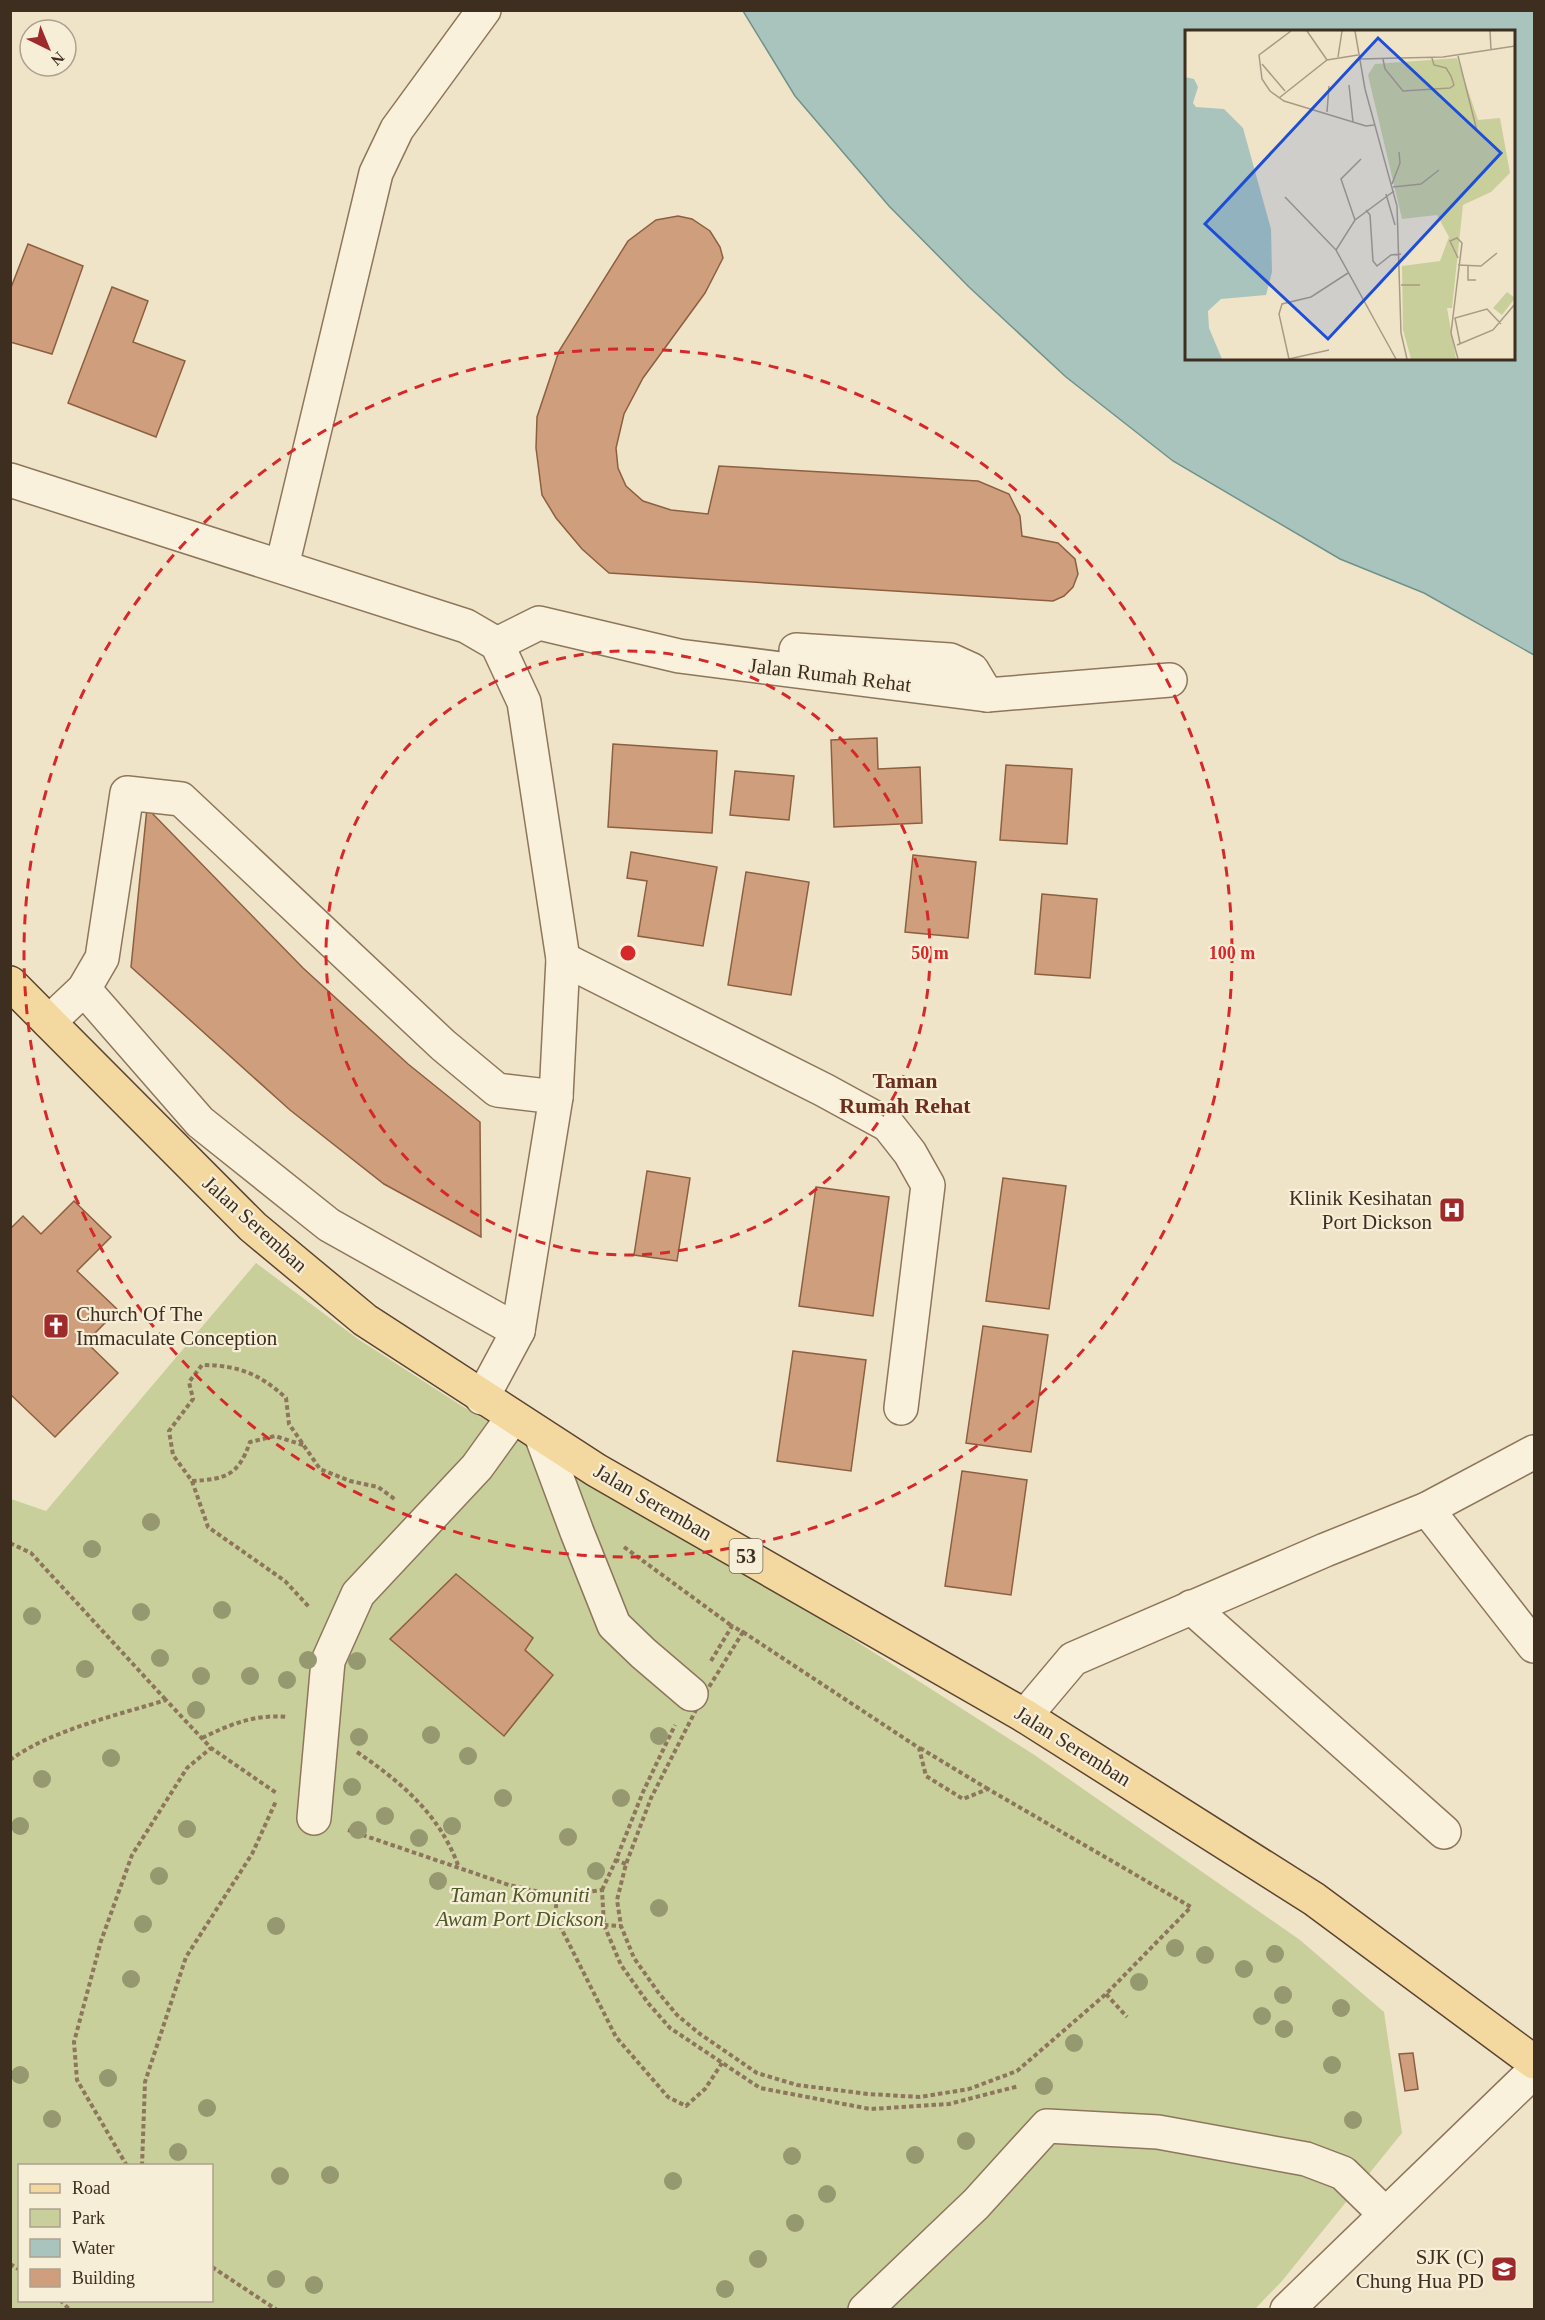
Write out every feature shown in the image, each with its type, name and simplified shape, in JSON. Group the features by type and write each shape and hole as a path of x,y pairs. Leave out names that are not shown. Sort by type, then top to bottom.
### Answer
{"main road":[{"name":"Jalan Seremban","path":"10,983 253,1227 364,1320 596,1470 1025,1716 1314,1899 1534,2062"}],"street":[{"path":"282,566 376,173 397,129 484,10"},
{"path":"10,480 466,626 497,644 524,702 563,959 556,1097 518,1331 482,1398"},
{"name":"Jalan Rumah Rehat","path":"497,644 539,623 679,656 987,695 1170,680"},
{"path":"49,1022 84,989 102,958 127,793 182,799 443,1045 497,1090 556,1097"},
{"path":"563,959 888,1125 910,1153 928,1185 901,1408"},
{"path":"84,989 200,1122 329,1225 518,1331"},
{"path":"314,1818 327,1661 358,1594 477,1467 513,1417"},
{"path":"541,1435 614,1624 643,1653 691,1694"},
{"path":"1025,1716 1073,1659 1427,1509 1534,1452"},
{"path":"1427,1509 1534,1646"},
{"path":"1191,1608 1444,1832"},
{"path":"1287,2310 1534,2071"},
{"path":"865,2310 976,2204 1047,2126 1158,2132 1306,2159 1343,2173 1385,2214"}],"path":[{"path":"340,1635 314,1612 285,1581 208,1527 192,1481 173,1455 169,1431 193,1399 189,1382 202,1365 223,1365 249,1372 269,1382 286,1398 289,1424 320,1469 350,1481 378,1487 396,1500 413,1536"},
{"path":"192,1481 214,1480 229,1474 243,1462 250,1442 275,1436 303,1445"},
{"path":"10,1543 31,1553 212,1748 279,1795 252,1854 186,1958 145,2082 142,2164"},
{"path":"621,1545 732,1626 743,1632 919,1748 1191,1907 1106,1994 1017,2071 969,2089 920,2097 868,2094 797,2085 757,2073 699,2034 676,2015 634,1958 621,1926 617,1900 626,1864 651,1798 701,1700 743,1632"},
{"path":"732,1626 691,1694 643,1792 602,1890 604,1925 621,1965 648,2003 670,2028 760,2088 870,2109 949,2104 1019,2086"},
{"path":"10,1760 53,1737 166,1700"},
{"path":"202,1738 234,1723 258,1717 295,1718"},
{"path":"126,2164 77,2080 74,2042 101,1941 132,1855 188,1768 212,1748"},
{"path":"919,1748 926,1776 963,1799 988,1789"},
{"path":"354,1750 401,1785 433,1817 450,1843 458,1866"},
{"path":"314,1818 509,1885 557,1896 602,1890"},
{"path":"616,1860 626,1864"},
{"path":"557,1896 555,1916 616,2037 668,2097 686,2106 705,2089 722,2063"},
{"path":"604,1925 621,1926"},
{"path":"1106,1994 1127,2017"},
{"path":"213,2268 278,2309"}],"green space":[{"name":"Taman Komuniti Awam Port Dickson","path":"256,1263 358,1339 462,1406 804,1608 1033,1754 1300,1940 1384,2012 1402,2133 1282,2281 1255,2309 11,2310 11,1499 46,1511"}],"water":[{"path":"743,11 1534,11 1534,655 1424,593 1340,559 1173,461 1066,377 969,287 889,206 795,96"}],"building":[{"path":"678,216 692,219 710,231 720,247 723,258 705,293 643,378 624,414 616,448 618,468 626,486 643,501 671,510 708,514 719,466 978,481 1009,494 1020,516 1022,536 1058,543 1075,559 1078,574 1073,587 1064,596 1053,601 609,573 582,549 556,518 542,495 536,448 537,417 559,351 628,241 656,220"},
{"path":"28,244 83,266 52,354 10,342 10,290"},
{"path":"112,287 148,301 133,342 185,361 156,437 68,403"},
{"path":"877,738 878,769 920,767 922,823 834,827 831,740"},
{"path":"613,744 717,751 712,833 608,827"},
{"path":"1006,765 1072,769 1067,844 1000,840"},
{"path":"735,771 794,776 789,820 730,815"},
{"path":"147,808 303,968 408,1064 480,1122 481,1237 384,1184 290,1110 131,967"},
{"path":"631,852 717,867 703,946 638,936 647,881 627,878"},
{"path":"913,855 976,862 968,938 905,932"},
{"path":"746,872 809,882 791,995 728,985"},
{"path":"1042,894 1097,899 1090,978 1035,974"},
{"path":"647,1171 690,1178 677,1261 634,1255"},
{"path":"1003,1178 1066,1186 1049,1309 986,1301"},
{"path":"816,1187 889,1197 873,1316 799,1306"},
{"name":"Church Of The Immaculate Conception","path":"74,1201 111,1237 77,1271 118,1310 86,1342 118,1373 55,1437 10,1394 10,1229 23,1216 41,1234"},
{"path":"983,1326 1048,1335 1031,1452 966,1443"},
{"path":"793,1351 866,1360 851,1471 777,1461"},
{"path":"962,1471 1027,1480 1011,1595 945,1586"},
{"path":"456,1574 533,1638 525,1650 553,1675 504,1736 390,1639"},
{"path":"1413,2053 1418,2089 1405,2091 1399,2054"}],"place":[{"name":"Klinik Kesihatan Port Dickson","path":"1452,1210"},
{"name":"Church Of The Immaculate Conception","path":"56,1326"},
{"name":"SJK (C) Chung Hua PD","path":"1504,2269"}],"district":[{"name":"Taman Rumah Rehat","path":"905,1092"}]}
